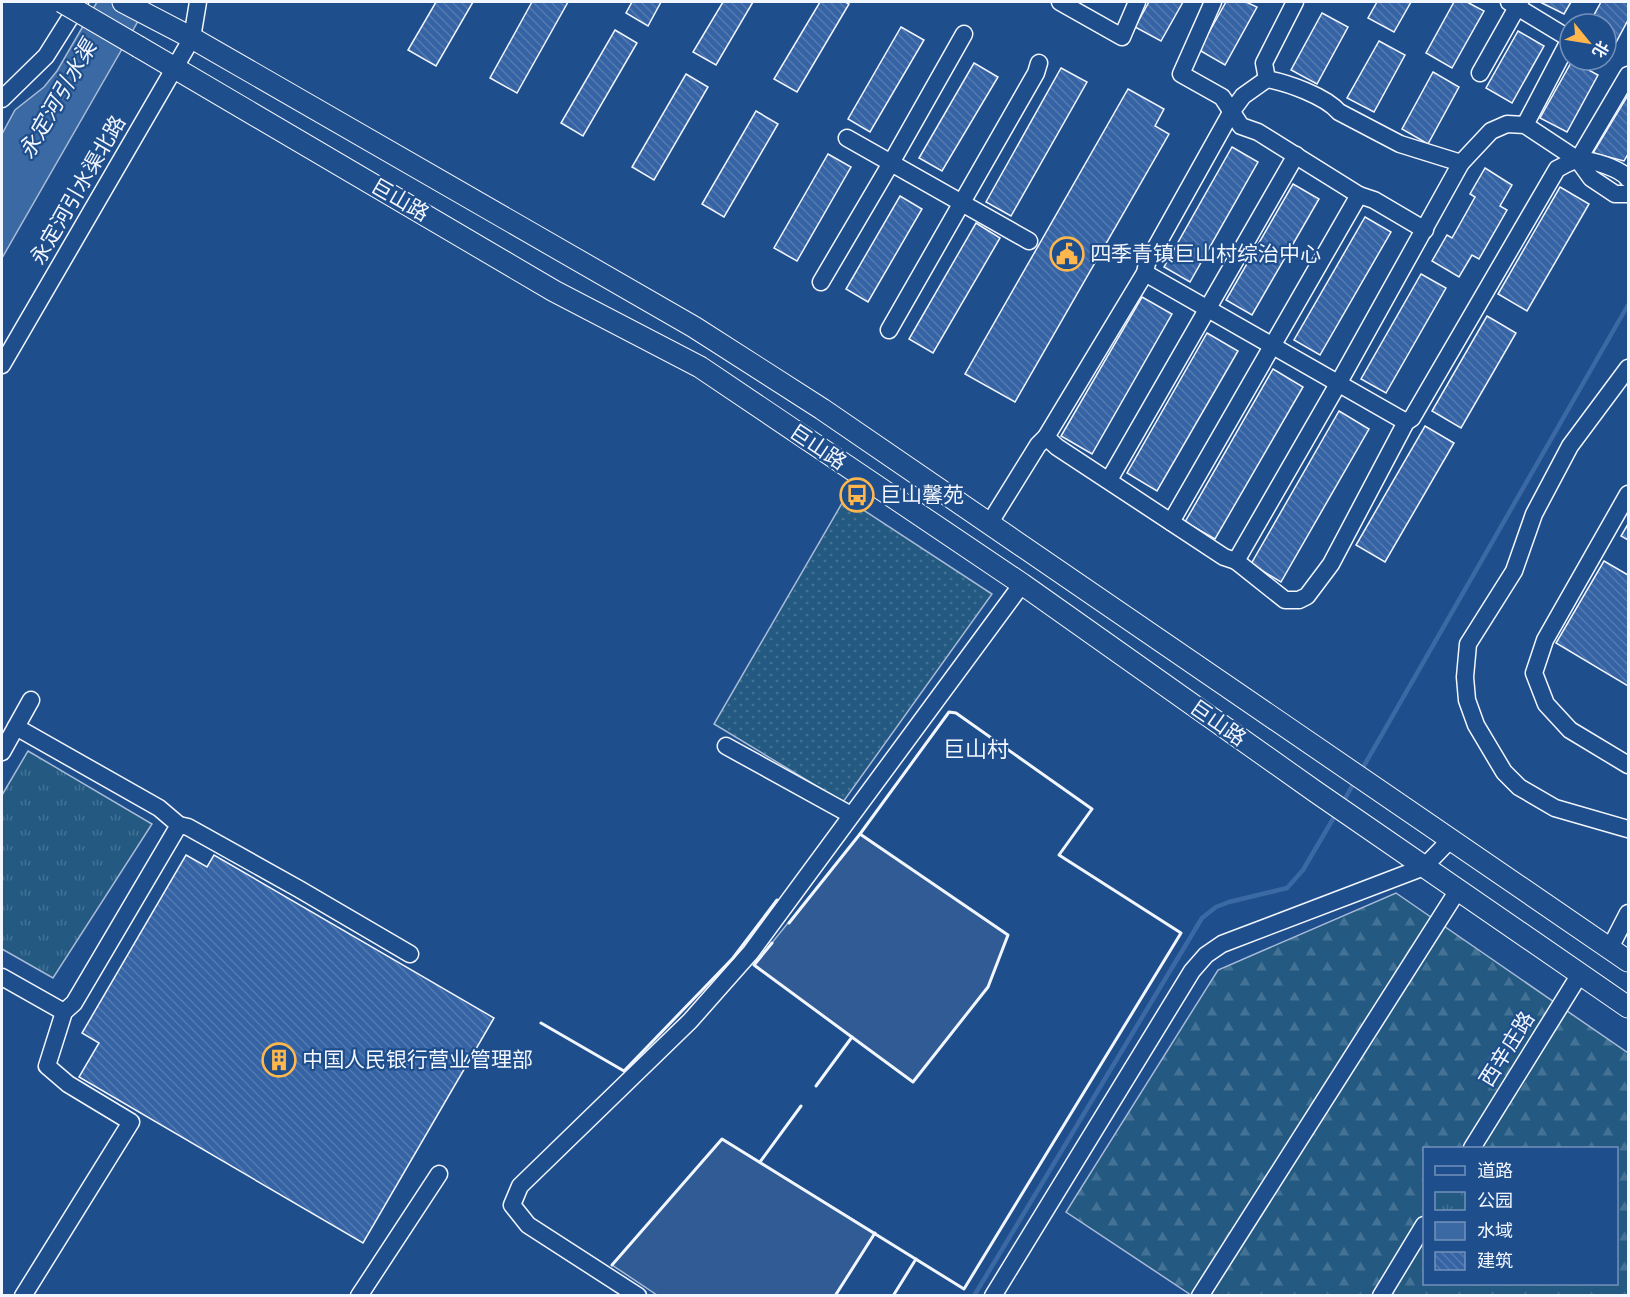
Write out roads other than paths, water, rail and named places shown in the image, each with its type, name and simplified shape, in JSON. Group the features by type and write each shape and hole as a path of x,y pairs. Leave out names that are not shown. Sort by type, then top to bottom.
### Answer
{"main road":[{"name":"巨山路","path":"62,2 554,291 700,367 1022,584 1316,792 1629,1007"},
{"name":"巨山路","path":"123,2 192,38 694,327 822,409 1629,961"}],"street":[{"path":"2,99 46,56 80,2"},
{"name":"永定河引水渠北路","path":"2,365 192,38 198,2"},
{"path":"1061,2 1122,38 1137,2"},
{"path":"1214,2 1181,74 1222,97 1241,126 1258,132 1359,195 1374,200 1425,230"},
{"path":"1267,79 1264,63 1295,2"},
{"path":"1480,73 1516,3 1570,39 1525,125"},
{"path":"820,282 964,34"},
{"path":"889,330 1036,73 1039,63"},
{"path":"1578,160 1629,75"},
{"path":"989,524 1038,445 1046,437 1144,273 1147,263 1232,111 1243,96 1267,79 1284,83 1333,105 1340,112 1400,144 1461,163"},
{"path":"1236,561 1461,163 1491,131 1507,124 1525,125 1578,160 1591,178 1616,194 1629,194"},
{"path":"847,138 1029,241"},
{"path":"1108,480 1296,155"},
{"path":"1046,437 1224,557 1236,561 1285,600 1299,600 1307,596 1331,564 1406,423 1412,418 1557,169 1578,160 1600,164 1626,175 1629,179"},
{"path":"1171,522 1359,195"},
{"path":"1144,273 1406,423"},
{"path":"1629,368 1570,446 1534,514 1514,571 1468,644 1465,677 1467,700 1476,724 1504,772 1519,788 1555,808 1629,829"},
{"path":"1629,494 1545,640 1534,673 1546,704 1570,730 1629,765"},
{"path":"638,1296 528,1226 512,1205 520,1186 690,1021 751,952 1022,584"},
{"path":"2,752 31,700"},
{"path":"16,727 159,808 179,825 188,827 410,954"},
{"path":"726,746 851,816"},
{"path":"23,1296 131,1122 68,1084 47,1066 64,1012 74,1004 179,825"},
{"path":"993,1296 1192,971 1206,955 1233,939 1424,867 1450,840"},
{"path":"1200,1296 1458,890"},
{"path":"1610,948 1629,913"},
{"name":"西辛庄路","path":"1473,1147 1580,974"},
{"path":"2,977 64,1012"},
{"path":"361,1295 440,1174"},
{"path":"1381,1296 1423,1228"}],"water":[{"name":"永定河引水渠","path":"97,2 149,2 2,258 2,134 15,110 44,87 57,71"}],"waterway":[{"path":"1361,771 1628,305"},
{"path":"1343,802 1355,781"},
{"path":"974,1296 1202,918 1216,907 1229,902 1287,888 1303,870 1337,812"}],"place":[{"name":"四季青镇巨山村综治中心","path":"1067,254"},
{"name":"巨山馨苑","path":"857,495"},
{"name":"中国人民银行营业管理部","path":"279,1060"}],"district":[{"name":"巨山村","path":"976,749"}]}
